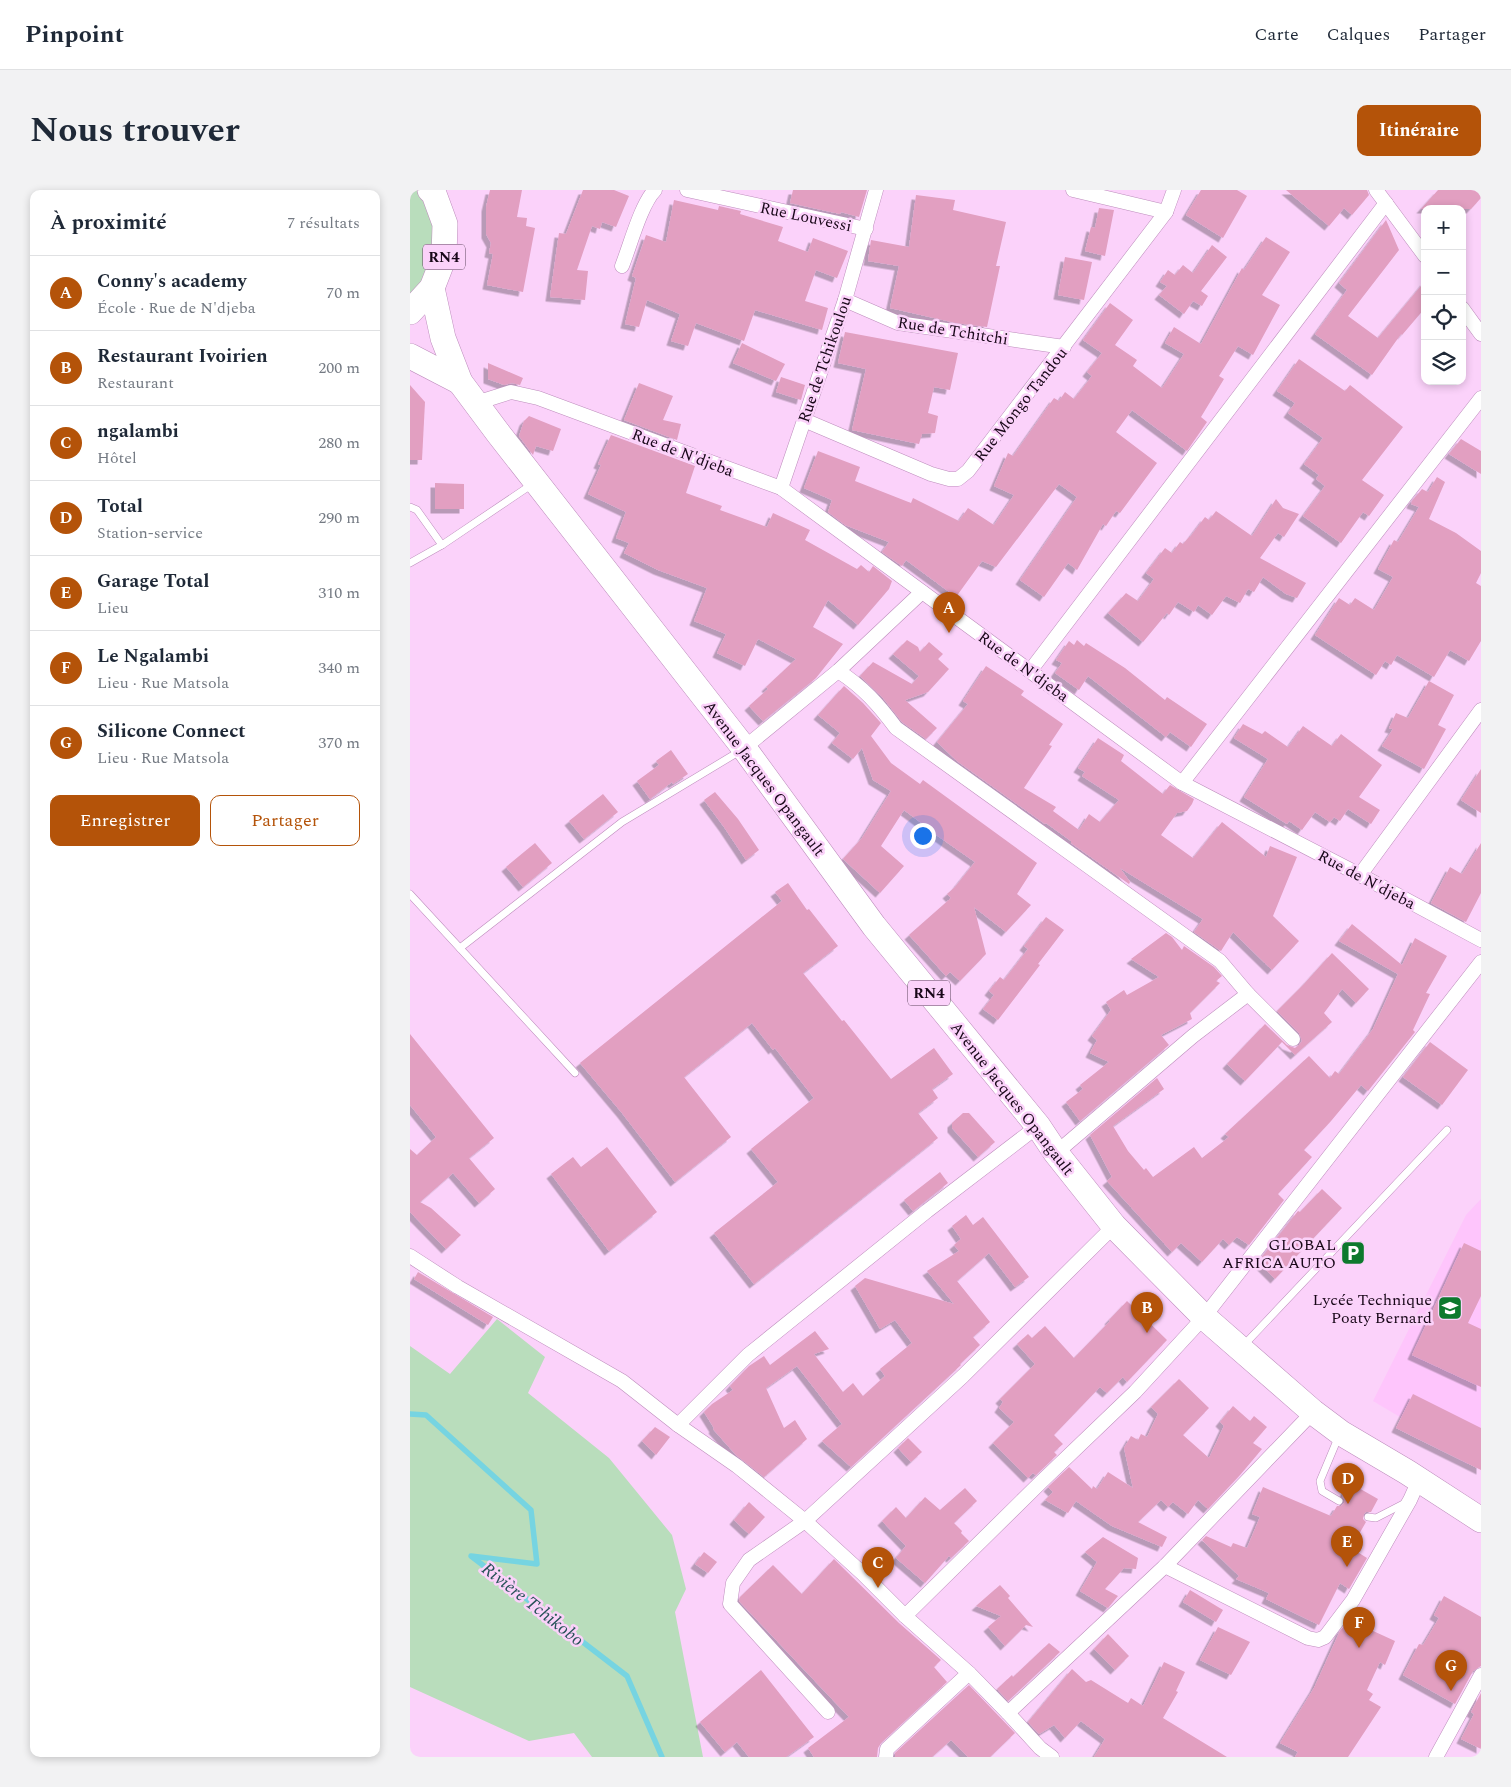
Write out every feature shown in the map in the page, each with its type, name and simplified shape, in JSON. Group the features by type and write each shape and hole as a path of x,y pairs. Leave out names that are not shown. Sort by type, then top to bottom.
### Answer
{"highway":[{"name":"RN4","path":"410,312 432,288 444,257 444,224 434,194 430,190"},
{"name":"RN4","path":"432,288 443,338 460,382"},
{"name":"RN4","path":"410,356 460,382"},
{"name":"Avenue Jacques Opangault","path":"460,382 744,748 874,926 1038,1126 1056,1153 1114,1226 1204,1317 1313,1412 1415,1490 1481,1520"}],"street":[{"path":"622,266 644,208 655,190"},
{"name":"Rue Louvessi","path":"687,190 866,229"},
{"name":"Rue de Tchikoulou","path":"781,488 845,300 876,190"},
{"path":"1073,190 1166,212"},
{"name":"Rue Mongo Tandou","path":"804,420 931,474 949,479 958,479 974,464 1166,212 1174,190"},
{"path":"1376,190 1421,251"},
{"path":"1030,670 1386,203"},
{"name":"Rue de Tchitchi","path":"845,300 898,324 1064,347"},
{"path":"1466,313 1481,334"},
{"name":"Rue de N'djeba","path":"476,403 511,392 538,398 781,488 1182,782 1481,940"},
{"path":"1182,782 1481,398"},
{"path":"744,748 838,671 922,592"},
{"path":"838,671 856,682 896,728 1220,961 1248,994 1293,1039"},
{"path":"1360,875 1481,710"},
{"path":"906,1616 1135,1392 1204,1317 1481,962"},
{"path":"1056,1153 1193,1036 1248,994"},
{"path":"678,1425 748,1355 927,1211 1038,1126"},
{"path":"828,1712 730,1604 733,1583 749,1560 805,1521 963,1376 1114,1226"},
{"path":"410,1256 458,1287 622,1381 678,1425 737,1466 805,1521 862,1573 906,1616 970,1673 1040,1748 1052,1757"},
{"path":"1008,1713 1165,1566 1313,1412"},
{"path":"1165,1566 1308,1638 1318,1640 1325,1637 1353,1600 1415,1490"},
{"path":"886,1757 887,1749 970,1673"},
{"path":"1436,1757 1481,1675"}],"lane":[{"path":"410,563 442,545 536,482"},
{"path":"410,507 418,510 442,545"},
{"path":"460,948 622,822 744,748"},
{"path":"410,894 575,1073"},
{"path":"1240,1348 1447,1130"},
{"path":"1339,1501 1322,1491 1320,1481 1341,1433"},
{"path":"1368,1517 1376,1518 1415,1490"}],"shaded area":[{"name":"Lycée Technique Poaty Bernard","path":"1481,1199 1481,1465 1373,1401 1466,1215"}],"green space":[{"path":"410,190 420,190 428,199 438,252 410,302"},
{"path":"497,1319 545,1357 528,1393 609,1458 672,1535 686,1589 675,1612 703,1757 592,1757 574,1733 529,1741 410,1687 410,1346 450,1374"}],"building":[{"path":"490,190 522,190 517,217 527,218 526,226 535,228 523,292 487,285 493,254 489,253 491,243 486,234 486,207"},
{"path":"583,190 614,190 629,196 616,227 602,222 600,229 592,226 577,270 588,271 585,300 550,297 559,233 566,234"},
{"path":"793,190 867,190 859,217 790,203"},
{"path":"1201,190 1237,190 1247,196 1223,238 1186,215"},
{"path":"1286,190 1367,190 1369,195 1352,215 1344,208 1329,226"},
{"path":"1438,190 1481,190 1481,198 1471,209 1466,209 1466,205 1425,205"},
{"path":"916,195 955,200 953,210 1006,222 996,266 1000,266 987,327 956,323 890,308 899,266 868,261 871,240 909,247"},
{"path":"674,200 718,210 719,206 741,211 740,214 783,227 778,241 808,252 813,238 848,251 837,278 816,270 805,301 828,308 822,330 755,310 744,341 696,323 688,346 671,341 680,314 647,300 639,327 625,324 636,278 632,276 646,235 666,242"},
{"path":"1099,208 1114,210 1105,256 1085,251 1091,227 1095,228"},
{"path":"1386,220 1399,250 1348,316 1378,338 1421,286 1421,313 1401,334 1372,375 1315,334 1347,290 1339,283"},
{"path":"1266,237 1290,252 1262,295 1280,305 1253,355 1238,346 1219,376 1224,379 1201,417 1207,422 1187,451 1132,410 1116,432 1157,463 1120,513 1116,511 1106,526 1103,524 1077,570 1068,563 1044,597 1020,580 1077,497 1059,484 996,567 982,561 956,597 906,560 902,566 882,552 889,542 845,525 828,512 832,500 804,488 818,451 860,467 855,481 911,503 913,498 959,521 968,508 994,525 1014,495 994,486 1008,453 1013,456 1054,398 1059,401 1065,392 1074,399 1092,376 1087,372 1102,353 1083,340 1110,303 1133,320 1115,345 1137,360 1133,366 1162,388 1184,354 1165,343 1174,327 1201,344 1242,268 1244,270"},
{"path":"1212,245 1227,257 1201,291 1208,296 1202,306 1193,301 1184,314 1159,295 1167,286 1160,282 1168,270 1175,275 1183,265 1193,273"},
{"path":"1065,257 1092,262 1084,300 1058,295"},
{"path":"845,332 958,353 950,390 934,387 928,413 938,416 935,433 922,434 919,444 852,430 866,369 838,363"},
{"path":"742,343 785,364 776,381 733,363"},
{"path":"1299,359 1345,391 1350,385 1403,427 1362,480 1384,495 1369,516 1363,512 1341,543 1303,516 1325,486 1316,479 1319,475 1304,464 1323,438 1288,413 1295,403 1277,391"},
{"path":"488,363 523,378 520,385 512,383 504,385 488,379"},
{"path":"781,377 805,385 801,400 776,392"},
{"path":"639,383 673,396 663,420 681,424 677,440 624,420"},
{"path":"410,385 425,402 422,460 410,460"},
{"path":"529,416 561,429 553,451 536,446 533,455 519,436 524,421"},
{"path":"611,435 695,466 686,493 722,506 720,510 767,527 773,513 810,530 805,540 857,569 861,565 869,572 873,566 892,581 889,589 858,625 828,600 813,627 843,644 816,678 763,721 749,706 796,659 758,639 745,666 717,653 726,634 694,621 707,588 658,570 624,553 629,543 616,538 626,512 588,494 601,465 598,464"},
{"path":"1461,439 1481,451 1481,474 1449,454"},
{"path":"1437,477 1445,482 1429,519 1456,533 1481,551 1481,573 1476,583 1481,586 1481,641 1469,661 1450,650 1434,677 1397,655 1391,665 1385,661 1376,675 1315,635 1339,598 1350,605 1355,598 1374,610 1393,577 1378,569 1394,540 1398,542 1419,507 1411,504 1412,501 1422,489 1428,492"},
{"path":"435,483 464,484 464,509 435,509"},
{"path":"1276,499 1283,508 1299,514 1284,537 1278,533 1260,558 1306,583 1297,598 1286,594 1263,577 1254,592 1248,589 1240,603 1226,596 1212,615 1198,605 1194,612 1178,602 1169,615 1167,613 1143,642 1108,613 1126,593 1138,601 1154,579 1146,573 1165,548 1172,553 1180,542 1183,544 1190,537 1205,517 1209,520 1216,511 1252,536"},
{"path":"907,640 918,647 920,652 929,642 943,654 938,659 949,669 928,692 905,700 937,728 926,739 902,722 883,698 860,676 873,662 912,684 919,676 893,654"},
{"path":"1077,640 1084,646 1086,643 1125,668 1165,700 1167,697 1207,724 1191,747 1170,732 1166,737 1088,676 1079,690 1055,673 1062,663 1056,660 1069,641 1074,645"},
{"path":"986,666 1024,691 1021,695 1063,724 1049,745 1052,746 1024,788 1056,807 1053,811 1079,830 1089,814 1100,822 1119,800 1082,776 1085,772 1078,768 1098,738 1124,755 1121,761 1163,794 1170,785 1194,799 1187,811 1177,813 1161,835 1193,858 1222,822 1266,857 1270,846 1297,857 1273,916 1299,941 1272,970 1233,932 1221,951 1194,932 1203,919 1120,868 1130,882 1129,884 957,761 937,742 968,704 963,701"},
{"path":"1429,681 1454,695 1438,725 1446,729 1424,769 1382,746 1393,729 1389,728 1396,713 1408,718"},
{"path":"844,686 881,723 871,736 891,763 920,784 923,780 1037,863 1017,894 1031,905 1006,932 974,907 986,954 960,981 950,972 946,976 909,935 951,898 947,894 975,862 904,810 881,846 904,866 880,893 843,859 862,838 891,791 873,780 862,748 853,759 832,743 840,733 818,715"},
{"path":"1243,724 1262,734 1265,731 1288,747 1303,726 1332,746 1341,734 1382,765 1359,797 1380,810 1371,824 1348,809 1340,821 1334,817 1330,822 1315,812 1302,830 1289,821 1287,824 1244,797 1268,759 1234,738"},
{"path":"671,750 688,774 673,784 672,782 650,799 637,781 659,765 656,761"},
{"path":"1481,769 1481,813 1461,800"},
{"path":"715,792 738,819 759,850 746,860 704,800"},
{"path":"603,794 618,812 584,839 569,821"},
{"path":"535,843 552,863 523,887 506,867"},
{"path":"1481,843 1481,893 1466,922 1431,903 1450,867 1462,874"},
{"path":"788,883 807,910 809,909 838,946 803,973 842,1021 844,1020 891,1079 934,1048 953,1074 932,1089 938,1098 918,1113 938,1138 754,1284 714,1233 778,1182 751,1149 814,1098 775,1048 773,1050 752,1023 684,1077 731,1137 675,1182 622,1113 580,1063 782,901 775,892"},
{"path":"1046,917 1064,930 998,1020 983,1009 994,995 989,991 1000,977 1004,980 1028,949 1024,946"},
{"path":"1352,924 1402,965 1415,938 1447,956 1426,993 1430,994 1413,1030 1415,1032 1368,1091 1361,1085 1304,1150 1312,1157 1278,1194 1284,1200 1249,1245 1237,1237 1229,1245 1223,1239 1202,1262 1181,1243 1172,1252 1107,1181 1112,1177 1090,1135 1157,1078 1164,1089 1113,1126 1128,1151 1144,1170 1146,1168 1153,1177 1194,1147 1202,1158 1229,1137 1225,1134 1309,1056 1330,1078 1335,1071 1339,1074 1373,1029 1398,974 1339,941"},
{"path":"1166,933 1172,937 1182,950 1184,946 1214,967 1222,976 1216,981 1220,983 1190,1013 1192,1019 1161,1035 1169,1045 1080,1121 1066,1102 1083,1089 1080,1085 1109,1062 1090,1053 1097,1040 1092,1036 1111,1010 1106,1002 1124,990 1127,995 1159,977 1131,959"},
{"path":"1332,953 1369,989 1356,1003 1342,989 1324,1013 1332,1022 1295,1055 1282,1042 1245,1081 1227,1064 1265,1024 1287,1045 1295,1048 1302,1041 1299,1033 1277,1011"},
{"path":"410,1034 494,1138 469,1158 495,1189 479,1203 453,1173 420,1202 431,1208 461,1235 446,1249 410,1212 410,1149 417,1155 436,1137 410,1105"},
{"path":"1430,1042 1468,1070 1442,1105 1403,1077"},
{"path":"963,1113 969,1113 995,1142 978,1157 952,1128 952,1123"},
{"path":"607,1147 657,1212 609,1251 551,1174 573,1157 581,1167"},
{"path":"940,1172 948,1183 913,1211 904,1200"},
{"path":"1322,1189 1342,1208 1275,1279 1258,1262 1298,1211 1300,1212"},
{"path":"966,1215 973,1225 983,1217 1029,1277 1015,1287 989,1253 957,1281 990,1322 973,1337 980,1345 961,1365 851,1467 822,1441 842,1424 797,1366 766,1388 784,1428 795,1420 807,1439 764,1477 736,1455 713,1429 704,1412 712,1404 733,1390 730,1386 749,1366 764,1356 770,1365 815,1331 829,1349 814,1354 843,1392 853,1383 863,1396 885,1376 880,1369 912,1343 895,1320 880,1329 855,1286 865,1278 954,1304 927,1271 959,1251 954,1245 961,1239 952,1226"},
{"path":"1464,1243 1481,1251 1481,1296 1468,1323 1481,1329 1481,1387 1412,1355"},
{"path":"418,1272 493,1317 488,1325 414,1279"},
{"path":"1127,1301 1167,1340 1127,1382 1123,1377 1107,1393 1100,1387 1054,1435 1063,1444 1054,1452 1057,1455 1036,1475 1033,1473 1028,1478 993,1443 1014,1422 999,1408 1003,1402 1000,1399 1035,1364 1017,1344 1028,1334 1032,1338 1045,1326 1074,1358"},
{"path":"1179,1379 1209,1408 1183,1435 1209,1458 1224,1426 1220,1422 1233,1406 1250,1421 1254,1416 1267,1427 1253,1443 1262,1449 1208,1509 1198,1500 1188,1514 1173,1502 1168,1507 1161,1500 1138,1522 1167,1537 1162,1547 1112,1526 1076,1501 1068,1513 1045,1500 1053,1492 1048,1487 1069,1467 1092,1489 1093,1486 1097,1489 1108,1472 1133,1488 1124,1448 1131,1436 1138,1440 1141,1434 1147,1437 1158,1414 1151,1407"},
{"path":"1413,1394 1481,1428 1481,1470 1396,1428"},
{"path":"655,1427 670,1437 656,1455 642,1441"},
{"path":"908,1438 922,1452 911,1462 898,1448"},
{"path":"1350,1483 1378,1499 1371,1512 1364,1514 1363,1519 1366,1522 1351,1548 1367,1558 1349,1589 1340,1583 1319,1625 1266,1599 1269,1593 1236,1579 1239,1576 1202,1540 1206,1536 1231,1547 1233,1543 1247,1548 1260,1517 1252,1514 1263,1487 1331,1516 1337,1506 1341,1506 1344,1503 1342,1496"},
{"path":"965,1488 977,1501 954,1523 969,1541 951,1558 949,1556 925,1583 896,1558 906,1546 882,1521 896,1507 906,1518 925,1497 940,1510"},
{"path":"749,1502 765,1517 749,1534 734,1520"},
{"path":"1103,1537 1138,1558 1136,1569 1124,1568 1105,1589 1118,1596 1108,1608 1080,1591 1097,1562 1085,1552"},
{"path":"704,1552 717,1562 708,1573 695,1564"},
{"path":"834,1559 899,1623 941,1660 934,1667 947,1682 881,1743 878,1748 877,1757 814,1757 808,1748 849,1717 739,1601 740,1597 773,1565 802,1594"},
{"path":"1000,1585 1010,1596 1008,1598 1033,1627 1026,1625 1005,1646 988,1627 1001,1616 976,1606"},
{"path":"1190,1590 1223,1610 1216,1622 1183,1602"},
{"path":"1444,1596 1481,1617 1481,1666 1473,1671 1455,1704 1403,1675 1419,1644 1423,1645 1439,1618 1434,1615"},
{"path":"1356,1618 1373,1626 1371,1630 1395,1641 1385,1665 1380,1662 1367,1690 1373,1694 1369,1700 1381,1707 1348,1757 1295,1757 1298,1752 1280,1743 1314,1688 1340,1631 1346,1624 1352,1627"},
{"path":"1218,1627 1250,1642 1231,1675 1200,1660"},
{"path":"1108,1634 1129,1656 1115,1670 1094,1649"},
{"path":"1049,1643 1060,1652 1008,1701 997,1689 1012,1675 1013,1677"},
{"path":"1164,1662 1185,1672 1176,1691 1178,1692 1163,1718 1227,1757 1094,1757 1105,1739 1081,1721 1065,1738 1054,1725 1039,1734 1028,1722 1072,1669 1086,1682 1091,1680 1128,1703 1131,1698 1143,1706"},
{"path":"761,1670 814,1737 786,1757 749,1757 737,1742 725,1752 700,1722"},
{"path":"969,1685 1015,1733 990,1757 968,1757 951,1740 932,1757 895,1757 895,1753"},
{"path":"1481,1693 1481,1749 1461,1739 1474,1714 1471,1712"}],"waterway":[{"name":"Rivière Tchikobo","path":"410,1414 426,1415 531,1510 537,1564 471,1556 627,1676 662,1757"}],"place":[{"name":"Conny's academy","path":"949,633"},
{"name":"GLOBAL AFRICA AUTO","path":"1353,1253"},
{"name":"Lycée Technique Poaty Bernard","path":"1450,1308"},
{"name":"Restaurant Ivoirien","path":"1147,1333"},
{"name":"Total","path":"1348,1504"},
{"name":"Garage Total","path":"1347,1567"},
{"name":"ngalambi","path":"878,1588"},
{"name":"Le Ngalambi","path":"1359,1648"},
{"name":"Silicone Connect","path":"1451,1691"}]}
